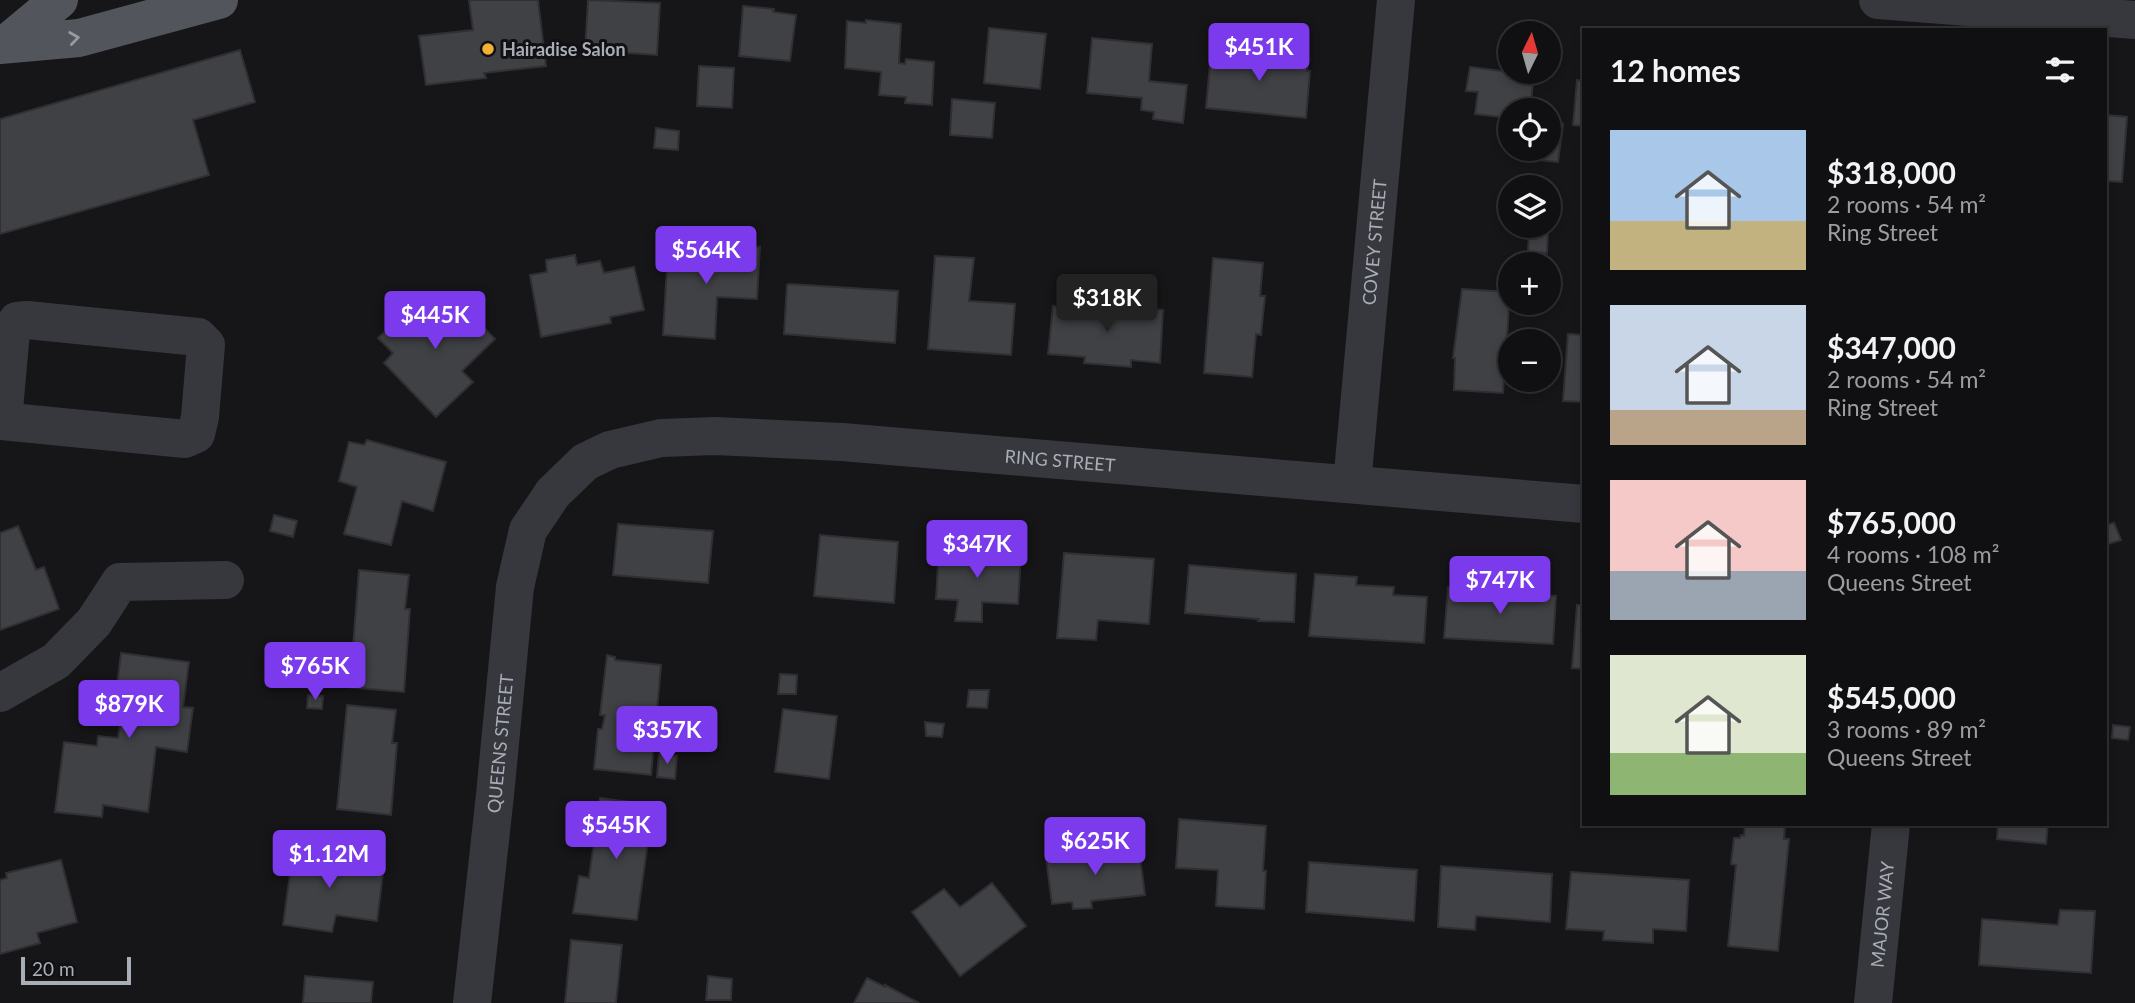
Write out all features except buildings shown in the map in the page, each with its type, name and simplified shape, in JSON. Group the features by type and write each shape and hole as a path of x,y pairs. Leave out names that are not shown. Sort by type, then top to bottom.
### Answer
{"main road":[{"path":"2,37 59,0"},
{"path":"2,37 79,38 219,0"}],"street":[{"name":"COVEY STREET","path":"1352,484 1396,0"},
{"path":"1878,0 2135,20"},
{"path":"17,321 198,337 206,345 200,417 196,434 185,439 1,421 11,331 17,321"},
{"name":"RING STREET","path":"553,493 585,462 610,450 661,438 715,436 842,442 1582,504"},
{"name":"QUEENS STREET","path":"472,1003 515,587 528,530 553,493"},
{"path":"0,693 56,661 93,622 120,582 225,580"},
{"name":"MAJOR WAY","path":"1873,1003 1891,826"}],"place":[{"name":"Hairadise Salon","path":"488,49"}]}
